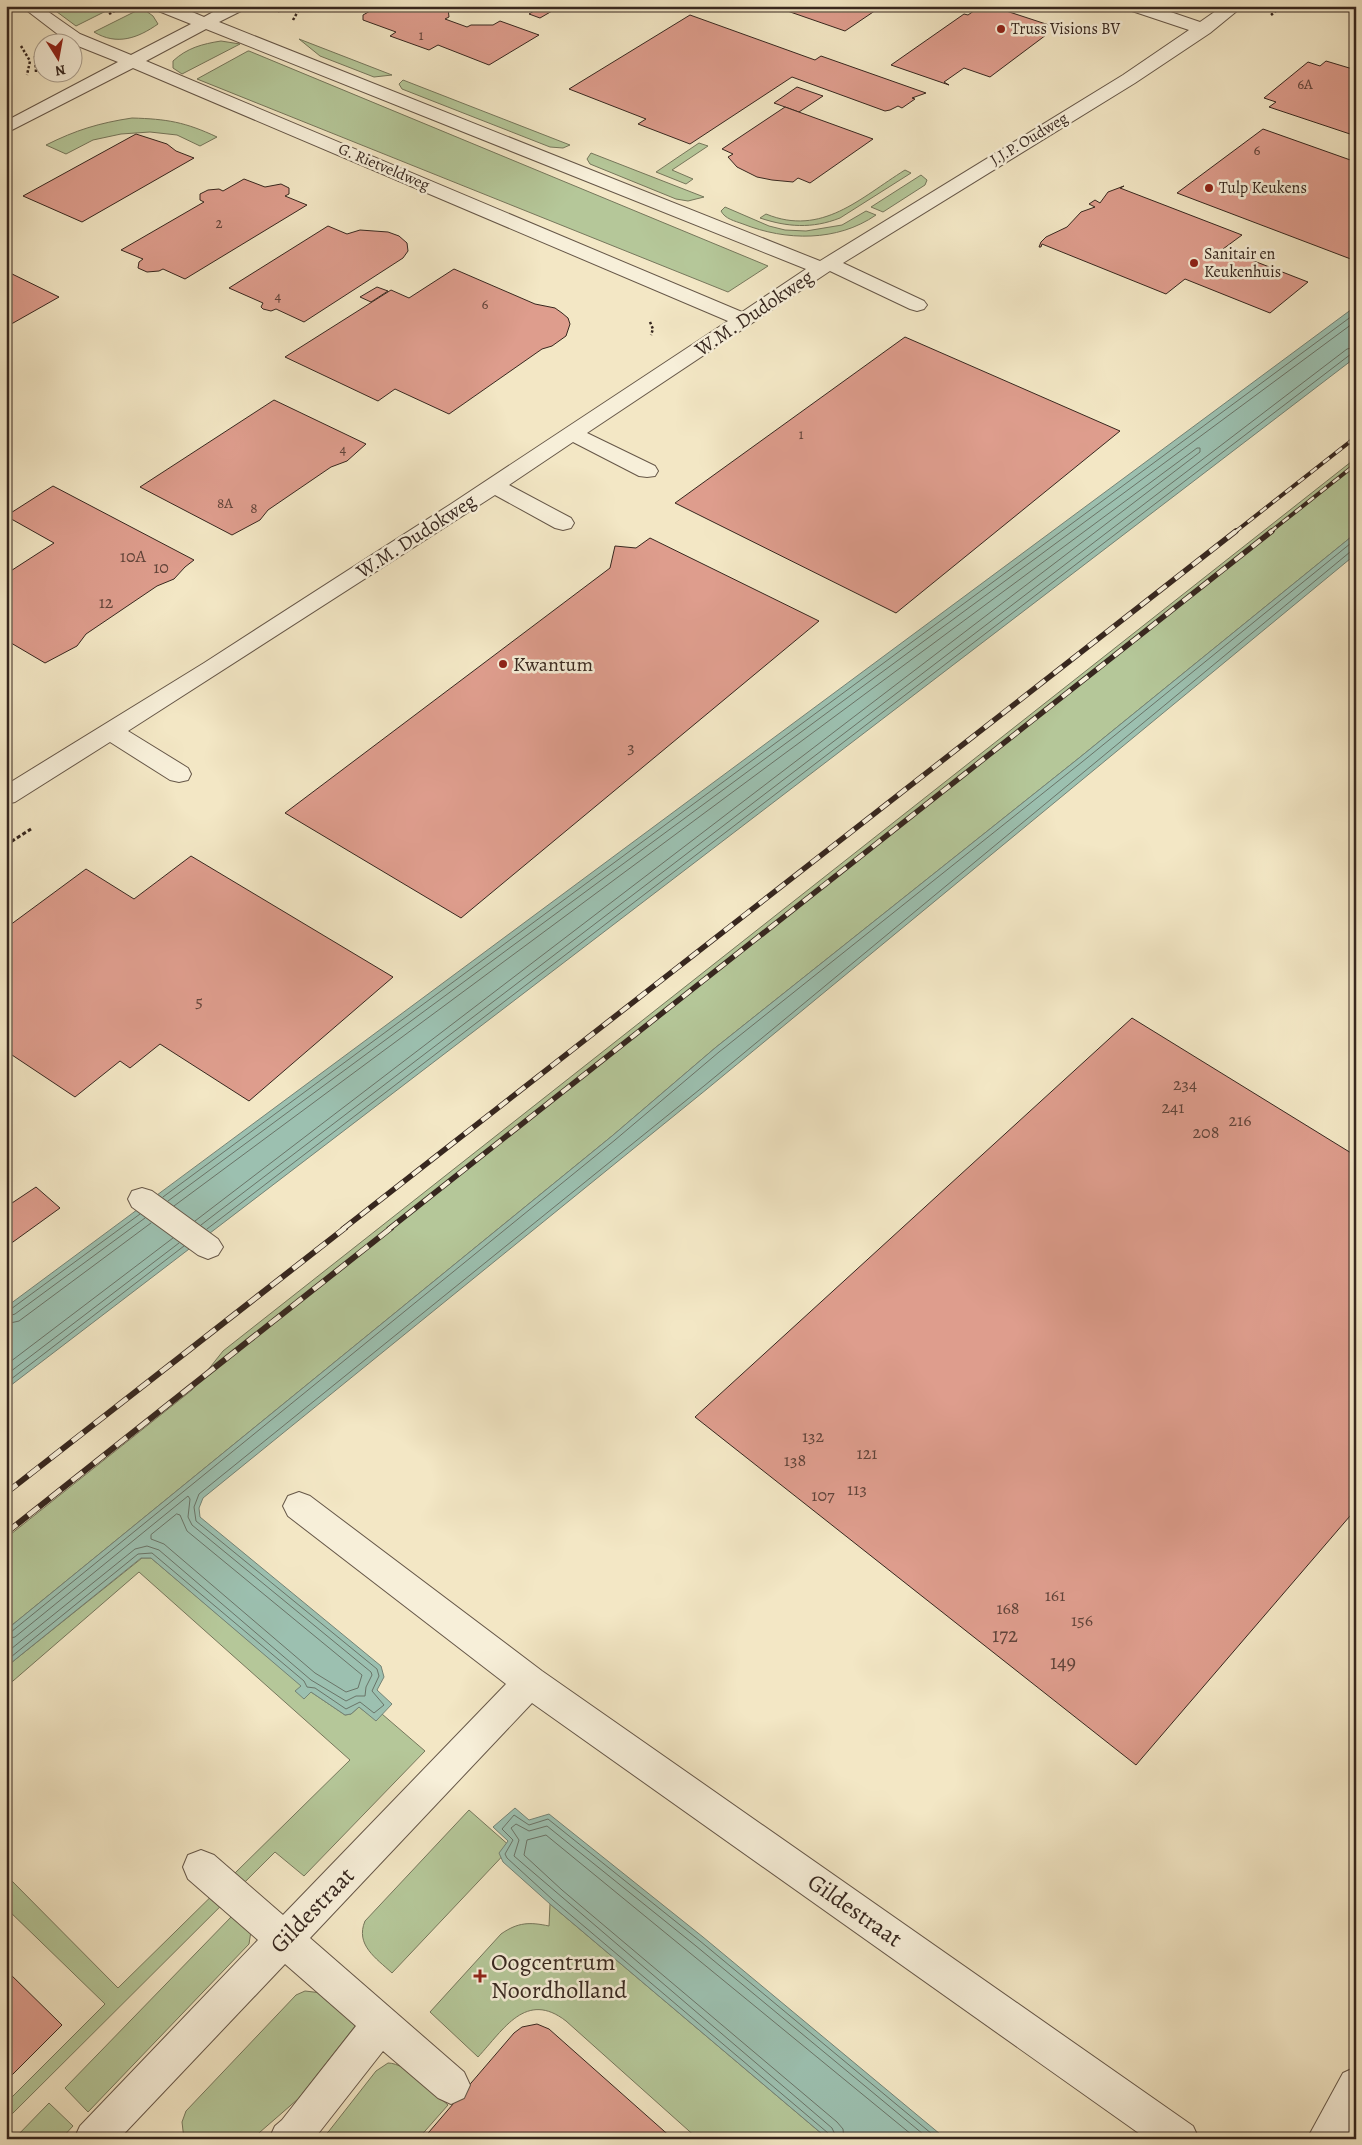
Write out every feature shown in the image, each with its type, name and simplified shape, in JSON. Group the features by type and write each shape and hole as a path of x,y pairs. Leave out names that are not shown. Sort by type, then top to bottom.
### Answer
{"street":[{"name":"G. Rietveldweg","path":"29,6 74,38 744,320"},
{"path":"162,6 824,266 917,305"},
{"path":"6,128 237,6"},
{"path":"1135,6 1204,29"},
{"name":"J.J.P. Oudweg","path":"824,266 1129,79 1235,6"},
{"name":"W.M. Dudokweg","path":"6,796 212,668 494,486 824,266"},
{"path":"573,434 647,471"},
{"path":"494,486 563,523"},
{"path":"110,731 179,774"},
{"path":"142,1199 208,1247"},
{"name":"Gildestraat","path":"299,1506 530,1682 1180,2139"},
{"name":"Gildestraat","path":"94,2138 530,1682"},
{"path":"201,1867 451,2085"},
{"path":"288,2139 295,2133 381,2024"},
{"path":"1326,2139 1356,2086"}],"path":[{"path":"277,13 281,6"},
{"path":"292,22 301,6"},
{"path":"18,43 30,61 28,74 23,80"},
{"path":"647,315 653,329 650,340"}],"shaded area":[{"path":"49,6 116,6 76,26"},
{"path":"142,8 153,16 158,24 143,33 127,38 111,39 94,32"},
{"path":"299,39 392,75 374,77 320,56"},
{"path":"221,41 240,44 182,74 173,68 173,61 189,50 201,45"},
{"path":"248,51 768,266 728,292 197,79"},
{"path":"403,80 570,145 563,148 550,147 402,89 399,84"},
{"path":"132,118 176,122 217,137 200,146 177,135 150,132 121,134 93,140 66,154 46,145 88,128"},
{"path":"699,143 708,146 672,170 693,179 686,184 656,172"},
{"path":"591,153 704,197 688,201 676,199 590,164 587,159"},
{"path":"905,170 911,173 840,218 830,222 790,225 760,218 766,214 786,220 805,221 823,218 856,202"},
{"path":"921,175 927,180 925,185 883,212 871,207"},
{"path":"725,207 769,226 785,230 806,231 842,225 866,211 876,215 861,224 845,230 811,236 794,236 759,230 734,221 725,216 721,211"},
{"path":"1356,458 1356,533 1079,758 715,1048 612,1136 6,1630 6,1538 192,1390 223,1351"},
{"path":"142,1558 151,1558 302,1686 304,1699 311,1692 345,1715 351,1714 359,1707 376,1720 382,1714 425,1751 304,1876 275,1852 6,2120 6,2103 105,2004 6,1908 6,1875 118,1988 350,1760 139,1572 6,1687 6,1667"},
{"path":"469,1810 511,1847 392,1973 374,1956 365,1944 363,1930 365,1921"},
{"path":"550,1904 828,2139 698,2139 566,2021 552,2012 527,2011 517,2017 497,2035 478,2057 430,2012 501,1934 513,1927 524,1924 549,1926"},
{"path":"233,1915 251,1931 249,1944 88,2112 65,2088"},
{"path":"305,1991 322,1993 359,2021 298,2099 252,2139 184,2139 182,2122 186,2111 296,1995"},
{"path":"388,2063 395,2064 412,2073 448,2105 418,2139 321,2139 376,2071"},
{"path":"49,2103 73,2126 61,2139 14,2139"}],"water":[{"path":"1356,306 1356,357 6,1389 6,1307"},
{"path":"1356,533 1356,554 707,1089 203,1498 199,1508 200,1517 381,1666 384,1677 377,1690 392,1704 376,1721 359,1707 351,1714 345,1715 311,1692 304,1699 295,1691 301,1686 151,1558 141,1558 6,1667 6,1630 612,1136 715,1048 1079,758"},
{"path":"515,1808 529,1820 549,1814 703,1937 946,2139 828,2139 503,1862 499,1853 508,1841 493,1827"}],"building":[{"path":"379,6 444,6 448,8 449,17 445,19 467,27 471,25 493,25 500,21 539,35 489,65 438,45 429,50 390,36 396,32 363,20 363,15"},
{"path":"532,6 559,7 540,18 529,14 534,11"},
{"path":"773,6 882,6 845,31"},
{"path":"981,6 991,6 1049,25 1038,33 1046,35 990,77 964,68 944,82 949,85 891,65 964,14 968,15"},
{"path":"690,15 815,60 821,56 926,93 912,98 915,99 902,108 898,106 885,111 792,77 690,144 638,124 646,119 569,89"},
{"path":"1326,61 1356,70 1356,136 1269,107 1276,102 1264,98 1308,62 1320,66"},
{"path":"797,87 823,96 799,112 774,103"},
{"path":"785,107 873,139 810,183 798,178 793,182 757,177 737,167 728,157 733,154 722,149"},
{"path":"1263,129 1356,162 1356,261 1177,193"},
{"path":"136,134 167,144 176,151 194,158 82,222 23,196"},
{"path":"244,179 265,187 281,184 289,188 289,194 285,196 307,205 185,279 163,269 147,272 138,268 139,262 143,259 121,250 204,202 200,200 200,194 208,190 219,189 223,191"},
{"path":"1124,186 1120,188 1242,235 1223,249 1308,282 1270,313 1185,279 1166,294 1042,244 1039,247 1046,237 1067,227 1081,212 1095,207 1089,204 1095,200 1100,203 1108,192"},
{"path":"328,226 347,234 360,230 388,232 399,236 407,243 408,251 403,258 304,322 276,309 271,311 263,309 261,307 263,303 229,288"},
{"path":"454,269 535,304 555,308 568,318 570,324 566,336 552,346 542,349 449,414 395,389 378,401 285,357 391,290 409,298"},
{"path":"6,271 59,297 6,327"},
{"path":"377,287 388,291 371,302 360,297"},
{"path":"905,337 1120,431 896,613 675,503"},
{"path":"274,400 366,444 347,461 331,467 268,510 260,520 232,535 140,487"},
{"path":"53,486 194,560 174,579 157,586 86,634 77,646 45,663 6,640 6,574 54,543 6,516"},
{"path":"650,538 819,621 461,918 285,813 610,568 615,546 636,548"},
{"path":"191,856 393,977 249,1101 160,1044 130,1068 120,1061 75,1097 6,1051 6,928 86,869 134,899"},
{"path":"1132,1018 1356,1156 1356,1509 1136,1765 695,1417"},
{"path":"36,1187 60,1208 6,1247 6,1207"},
{"path":"6,1970 62,2025 6,2081"},
{"path":"537,2024 549,2029 673,2139 423,2139 514,2033 522,2027"}],"railway":[{"path":"1235,532 1356,437"},
{"path":"1270,532 1356,464"},
{"path":"343,1229 1236,531"},
{"path":"389,1229 1272,531"},
{"path":"6,1493 345,1228"},
{"path":"6,1533 391,1228"}],"place":[{"name":"Truss Visions BV","path":"1001,29"},
{"name":"Tulp Keukens","path":"1209,188"},
{"name":"Sanitair en Keukenhuis","path":"1194,263"},
{"name":"Kwantum","path":"503,664"},
{"name":"Oogcentrum Noordholland","path":"480,1976"}]}
